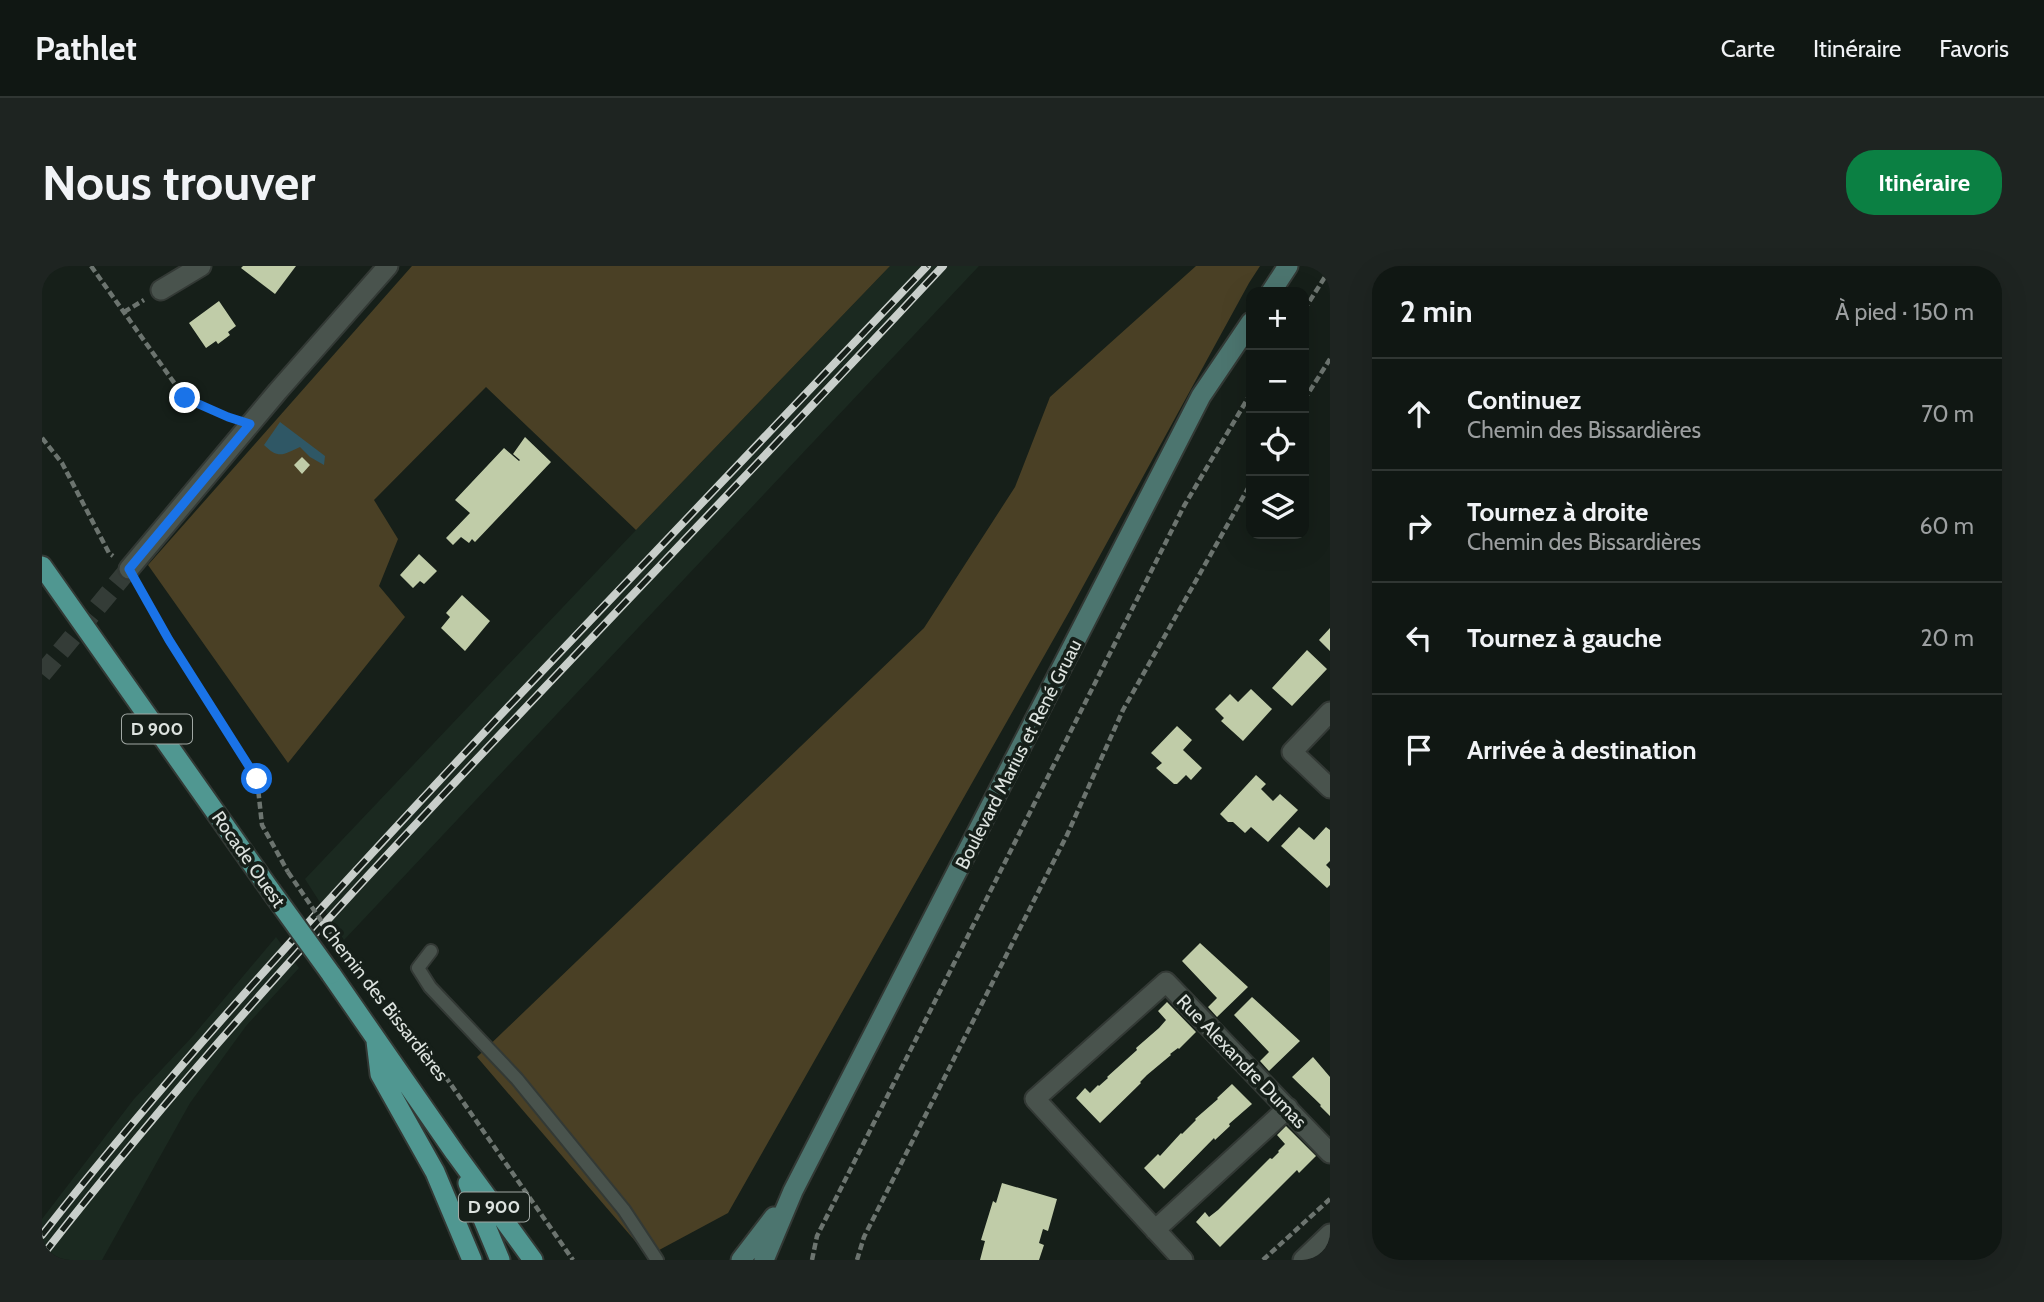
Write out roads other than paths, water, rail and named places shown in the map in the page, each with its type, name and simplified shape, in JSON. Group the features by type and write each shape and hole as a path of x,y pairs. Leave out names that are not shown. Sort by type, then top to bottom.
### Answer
{"main road":[{"path":"1274,287 1288,266"},
{"name":"Boulevard Marius et René Gruau","path":"764,1260 793,1191 1202,396 1246,330"},
{"name":"Rocade Ouest","path":"42,566 533,1260"},
{"path":"375,1037 380,1073 435,1172 472,1260"},
{"name":"Rocade Ouest","path":"456,1153 500,1260"},
{"name":"Boulevard Marius et René Gruau","path":"741,1260 793,1191"}],"street":[{"path":"162,290 201,266"},
{"path":"129,569 250,424 388,266"},
{"path":"1330,712 1292,752 1330,788"},
{"name":"Rue Alexandre Dumas","path":"1183,1260 1035,1099 1166,982 1330,1153"},
{"path":"1155,1230 1287,1108"},
{"path":"1303,1260 1330,1234"}],"lane":[{"path":"431,951 418,968 430,987 517,1079 624,1210 657,1260"}],"water":[{"path":"280,422 325,456 324,465 300,447 278,454 269,450 264,445"}],"tunnel":[{"path":"42,674 129,569"}],"railway":[{"path":"42,1235 154,1098 329,900 509,706 927,266"},
{"path":"42,1256 150,1122 319,929 943,266"}]}
